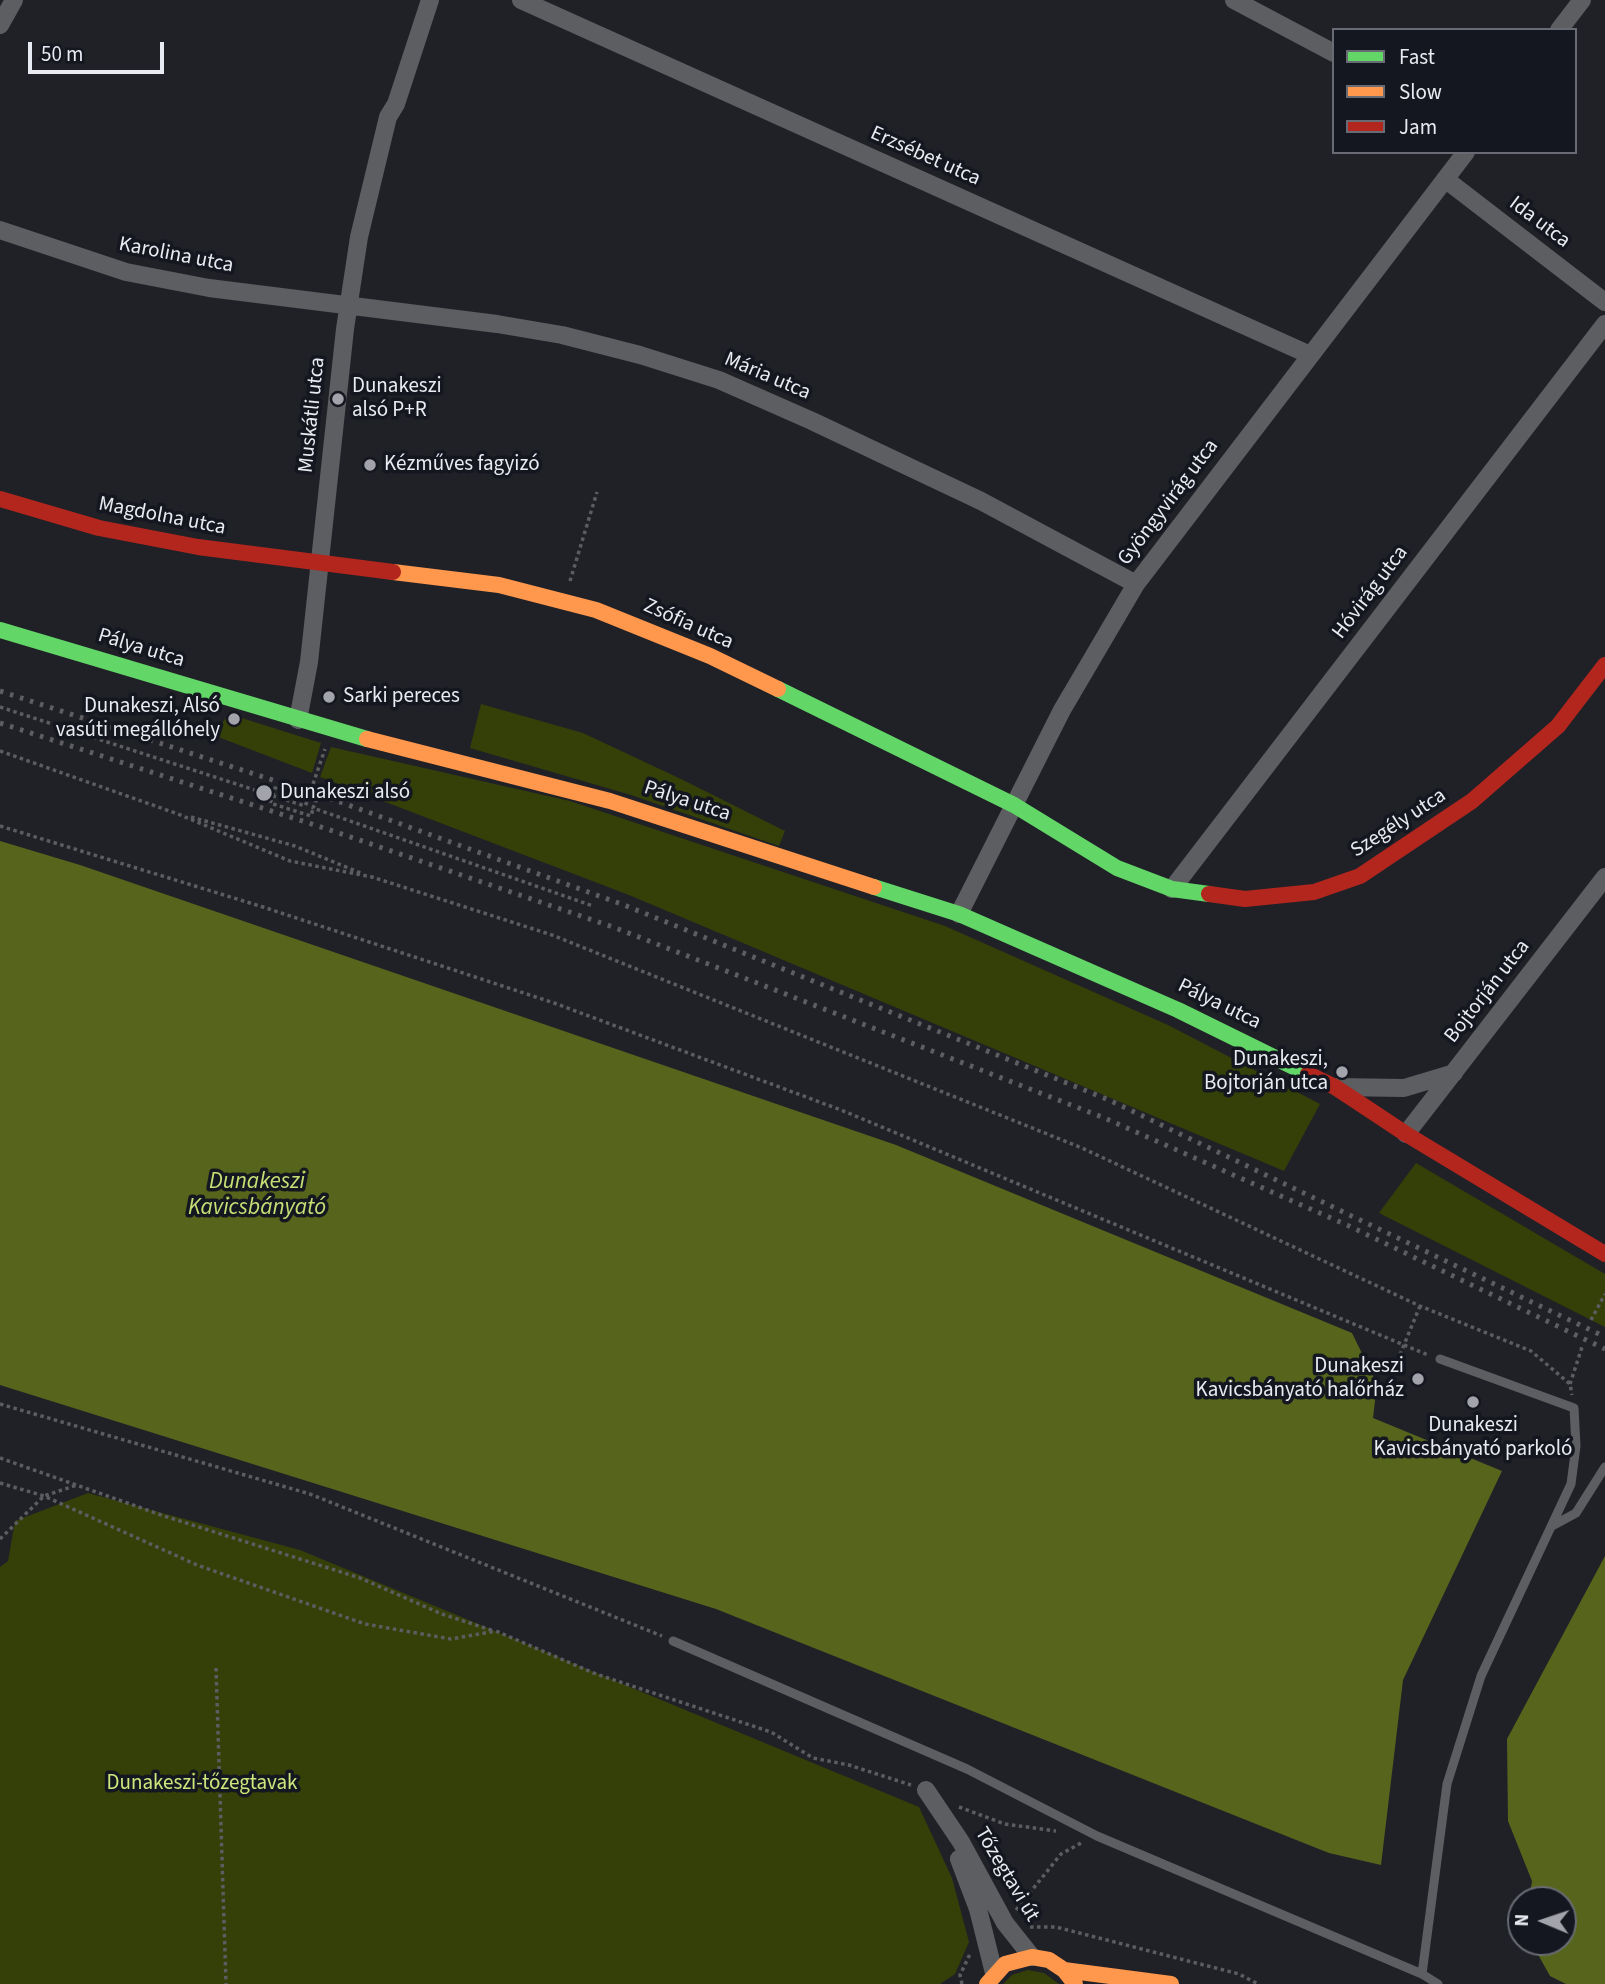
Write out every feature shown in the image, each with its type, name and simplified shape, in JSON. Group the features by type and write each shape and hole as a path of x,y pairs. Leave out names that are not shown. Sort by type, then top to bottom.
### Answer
{"street":[{"path":"0,25 14,0"},
{"name":"Muskátli utca","path":"298,720 309,662 348,305 359,237 388,117 387,103 420,0"},
{"name":"Muskátli utca","path":"388,117 396,104 430,0"},
{"name":"Erzsébet utca","path":"521,0 1310,355"},
{"path":"1234,0 1332,51"},
{"path":"1561,28 1582,0"},
{"name":"Gyöngyvirág utca","path":"959,914 1062,710 1136,584 1464,154"},
{"name":"Ida utca","path":"1445,179 1605,302"},
{"name":"Karolina utca","path":"0,230 126,272 209,288 348,305"},
{"name":"Mária utca","path":"348,305 562,335 640,355 719,380 813,421 981,501 1136,584"},
{"name":"Hóvirág utca","path":"1172,889 1605,324"},
{"name":"Magdolna utca","path":"0,499 99,528 173,542 319,562"},
{"name":"Zsófia utca","path":"319,562 499,585 565,601 686,645 1014,805"},
{"name":"Pálya utca","path":"0,630 298,720 610,801 959,914 1178,1010 1335,1087 1406,1134 1605,1254"},
{"name":"Szegély utca","path":"1014,805 1117,868 1172,889 1245,899 1314,892 1360,876 1402,850 1482,793 1558,726 1605,665"},
{"name":"Bojtorján utca","path":"1406,1134 1605,877"},
{"name":"Pálya utca","path":"1335,1087 1385,1090 1454,1073"},
{"path":"1415,1084 1426,1091 1431,1104"},
{"name":"Tőzegtavi út","path":"926,1790 1004,1923 1032,1957"},
{"name":"Tőzegtavi út","path":"943,1816 978,1909 991,1978"},
{"path":"991,1978 1005,1964 1032,1957 1049,1960 1064,1970 1075,1984"},
{"path":"1064,1970 1171,1984"}],"lane":[{"path":"1422,1974 1447,1784 1481,1676 1571,1484 1576,1446 1574,1408 1440,1359"},
{"path":"1551,1527 1576,1513 1605,1467"},
{"path":"673,1641 967,1769 1097,1836 1422,1974 1438,1984"}],"path":[{"path":"565,601 597,492"},
{"path":"0,707 272,796 305,806 307,802"},
{"path":"0,751 178,814 290,861 372,877"},
{"path":"313,784 323,757"},
{"path":"275,788 316,801 313,808 311,816 270,803 275,788"},
{"path":"313,808 593,906"},
{"path":"178,814 295,845 372,877 552,935 1082,1148 1420,1306 1531,1351 1570,1384"},
{"path":"0,826 263,907 580,1013 841,1110 1440,1359"},
{"path":"1591,1320 1605,1294"},
{"path":"1399,1371 1394,1369 1420,1306"},
{"path":"1574,1408 1570,1384 1582,1346"},
{"path":"0,1404 310,1494 673,1641"},
{"path":"0,1458 360,1578 442,1614 496,1631 596,1674 771,1732 813,1758 849,1765 926,1790 1005,1824 1057,1831"},
{"path":"0,1483 44,1496 197,1565 365,1624 450,1639 496,1631"},
{"path":"0,1539 44,1496 77,1485"},
{"path":"216,1668 226,1984"},
{"path":"1097,1836 1061,1854 1004,1923 1025,1928 1056,1927 1239,1974 1258,1984"},
{"path":"962,1984 960,1975 967,1958 985,1938"}],"green space":[{"path":"481,704 583,733 683,780 785,831 779,846 631,795 470,748"},
{"path":"229,714 321,743 312,773 213,735"},
{"path":"331,747 570,801 945,926 1168,1025 1320,1104 1284,1171 629,895 320,777"},
{"path":"1416,1163 1605,1274 1605,1327 1379,1213"},
{"name":"Dunakeszi-tőzegtavak","path":"88,1493 300,1550 919,1807 952,1878 969,1942 955,1974 940,1984 0,1984 0,1567 8,1561 15,1521"},
{"path":"1028,1970 1044,1973 1059,1984 1003,1984 1012,1975"}],"water":[{"name":"Dunakeszi Kavicsbányató","path":"0,841 80,865 896,1145 1352,1333 1377,1384 1373,1418 1502,1471 1403,1680 1381,1865 1329,1853 716,1609 0,1385"},
{"path":"1605,1556 1605,1984 1566,1984 1550,1976 1539,1956 1577,1956 1577,1886 1531,1886 1532,1881 1508,1821 1507,1739"}],"railway":[{"path":"0,691 340,802 624,905 1109,1100 1605,1337"},
{"path":"0,723 330,830 613,927 1102,1117 1349,1226 1605,1349"}],"traffic: fast":[{"path":"0,630 367,739"},
{"path":"778,689 1014,805 1117,868 1172,889 1209,894"},
{"path":"874,887 959,914 1178,1010 1308,1074"}],"traffic: slow":[{"path":"393,572 499,585 596,610 710,656 778,689"},
{"path":"367,739 610,801 874,887"},
{"path":"987,1984 1005,1964 1032,1957 1049,1960 1064,1970 1075,1984"},
{"path":"1064,1970 1171,1984"}],"traffic: jam":[{"path":"0,499 99,528 198,547 393,572"},
{"path":"1209,894 1245,899 1314,892 1360,876 1472,801 1558,726 1605,665"},
{"path":"1308,1074 1335,1087 1406,1134 1605,1254"}],"place":[{"name":"Dunakeszi alsó P+R","path":"338,399"},
{"name":"Kézműves fagyizó","path":"370,465"},
{"name":"Sarki pereces","path":"329,697"},
{"name":"Dunakeszi, Alsó vasúti megállóhely","path":"234,719"},
{"name":"Dunakeszi alsó","path":"264,793"},
{"name":"Dunakeszi, Bojtorján utca","path":"1342,1072"},
{"name":"Dunakeszi Kavicsbányató halőrház","path":"1418,1379"},
{"name":"Dunakeszi Kavicsbányató parkoló","path":"1473,1402"}]}
